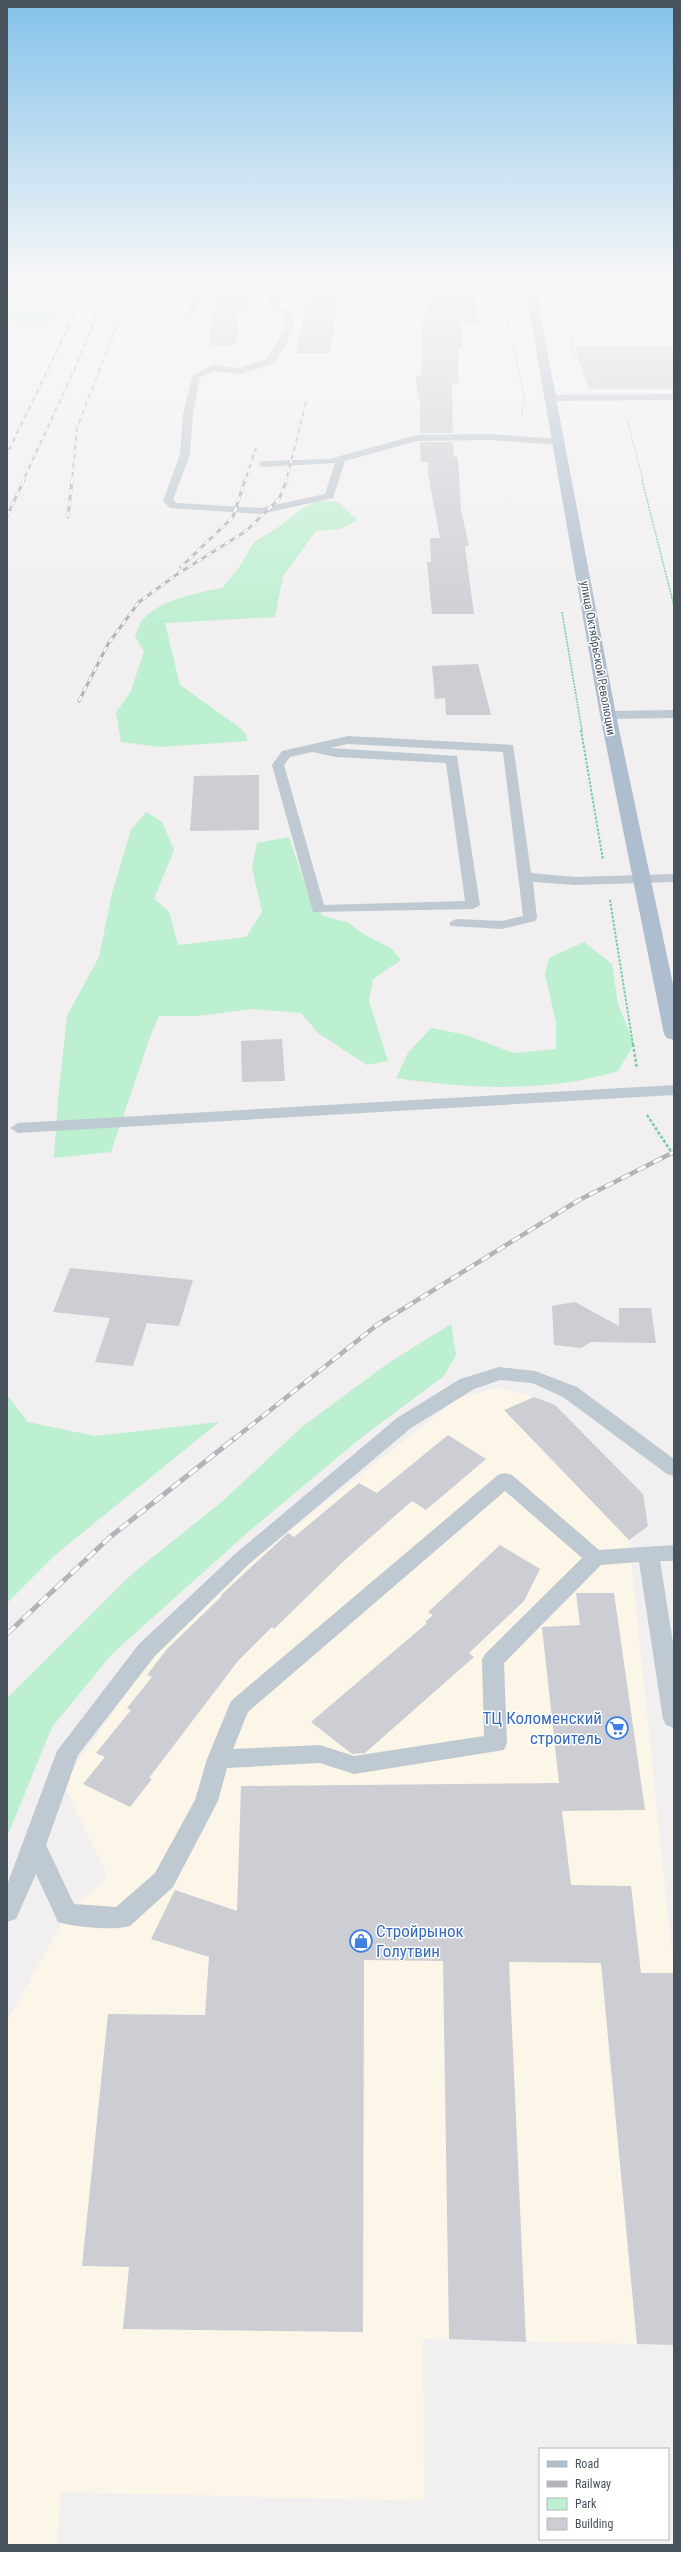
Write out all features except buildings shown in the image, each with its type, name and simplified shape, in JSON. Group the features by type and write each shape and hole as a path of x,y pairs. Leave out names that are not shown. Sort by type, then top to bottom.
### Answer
{"main road":[{"name":"улица Октябрьской Революции","path":"550,400 608,715 674,1034"}],"lane":[{"path":"191,400 188,414 185,454 168,501 174,506 261,511 305,503 329,496 341,459"},
{"path":"263,464 341,459 417,438 490,437 559,442"},
{"path":"608,715 674,714"},
{"path":"312,748 336,753 452,759 473,905 318,909 278,765 286,754 312,748 348,740 509,748 530,918 502,925 456,923"},
{"path":"525,876 575,881 674,878"},
{"path":"18,1128 674,1090"},
{"path":"7,1911 35,1846 68,1750 147,1650 242,1559 404,1423 467,1384 499,1372 535,1377 570,1392 674,1469"},
{"path":"35,1846 67,1914 121,1918 164,1880 206,1801 218,1759 239,1708 505,1480 595,1558"},
{"path":"218,1759 320,1754 354,1765 390,1761 496,1742 493,1660 595,1558 648,1553 674,1553"},
{"path":"648,1553 674,1719"}],"path":[{"path":"525,400 522,411 524,428 534,441"},
{"path":"614,400 624,406 644,493 674,606"},
{"path":"562,609 634,1044 640,1092 645,1112 674,1156"}],"shaded area":[{"name":"Стройрынок Голутвин","path":"497,1388 534,1397 643,1494 648,1526 629,1540 674,1973 674,2345 423,2339 424,2501 61,2492 57,2545 7,2545 7,2021 67,1914 108,1877 63,1783 155,1653 240,1570 457,1399"}],"green space":[{"path":"318,501 338,502 357,520 341,529 316,531 283,576 275,617 165,623 180,685 239,727 246,734 247,741 161,747 121,742 116,712 130,693 144,652 135,636 141,622 156,608 167,603 190,595 222,588 238,569 254,542 277,528 303,508"},
{"path":"146,812 162,822 174,850 154,899 169,911 178,945 246,937 262,912 252,868 257,843 289,837 309,896 323,916 347,922 365,935 391,948 401,960 373,979 369,1001 388,1061 367,1065 318,1033 301,1013 252,1009 196,1016 159,1016 150,1037 111,1152 54,1158 58,1100 67,1016 99,957 112,893 131,830"},
{"path":"584,942 612,964 618,1004 634,1044 618,1071 564,1083 508,1087 451,1085 396,1078 408,1053 431,1028 466,1035 513,1053 556,1049 556,1023 545,974 549,958"},
{"path":"451,1324 456,1355 444,1376 362,1437 247,1533 112,1654 52,1727 7,1837 7,1698 133,1573 224,1500 302,1427 387,1364"},
{"path":"7,1395 28,1422 95,1436 219,1422 55,1555 7,1603"}],"railway":[{"path":"7,454 33,400"},
{"path":"23,481 60,400"},
{"path":"72,481 77,428 88,400"},
{"path":"286,481 306,402"},
{"path":"245,481 256,448"},
{"path":"7,516 24,480"},
{"path":"68,517 72,480"},
{"path":"181,567 233,517 245,480"},
{"path":"79,701 108,644 139,602 176,575 246,531 279,499 287,480"},
{"path":"234,1439 377,1325 579,1200 674,1152"},
{"path":"7,1634 110,1537 235,1438"}],"place":[{"name":"ТЦ Коломенский строитель","path":"617,1728"},
{"name":"Стройрынок Голутвин","path":"361,1941"}]}
